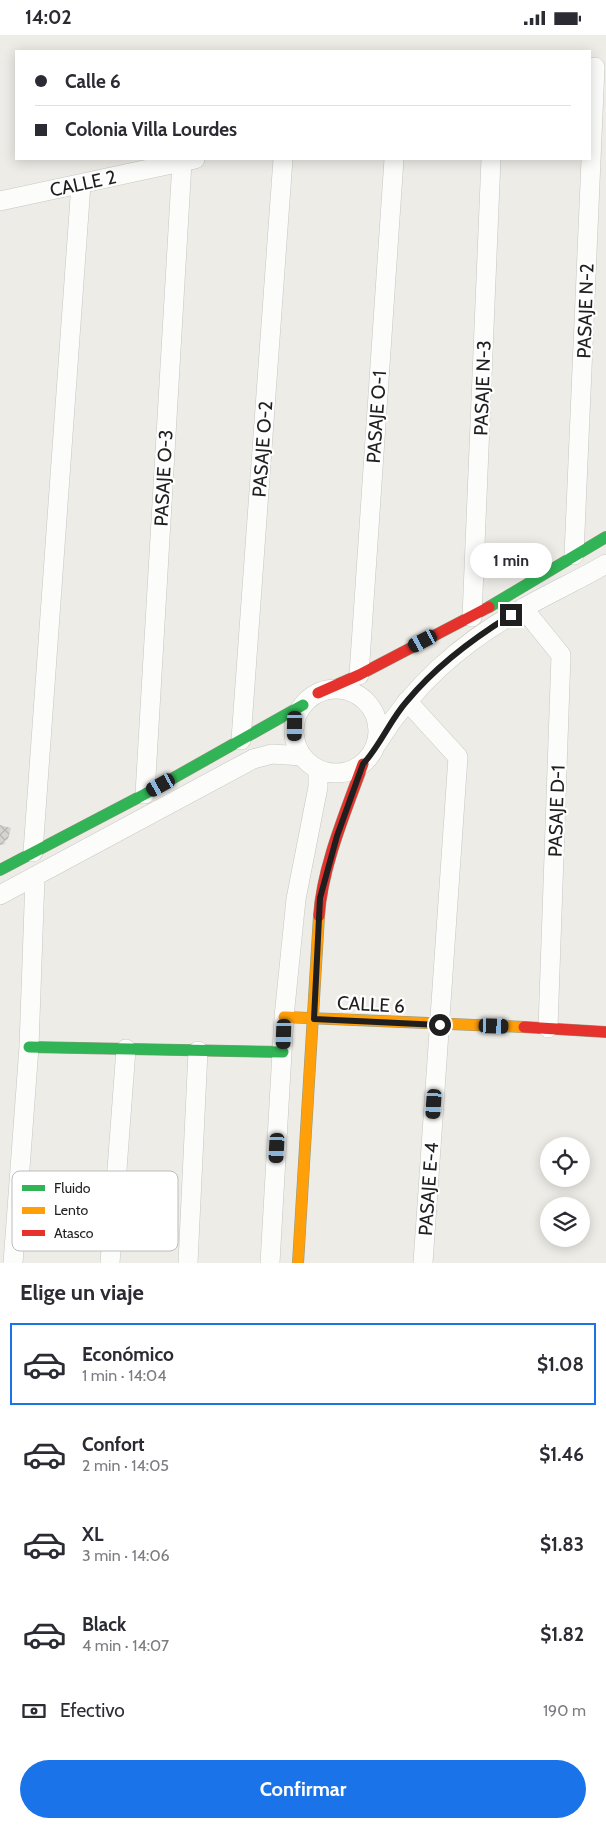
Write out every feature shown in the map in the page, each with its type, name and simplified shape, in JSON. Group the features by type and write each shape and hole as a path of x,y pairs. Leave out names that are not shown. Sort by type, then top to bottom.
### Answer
{"street":[{"name":"PASAJE N-2","path":"574,555 597,66"},
{"name":"CALLE 2","path":"0,201 188,160"},
{"name":"PASAJE O-3","path":"145,793 188,160"},
{"name":"PASAJE O-2","path":"241,740 283,160"},
{"name":"PASAJE O-1","path":"359,675 394,160"},
{"name":"PASAJE N-3","path":"472,617 491,160"},
{"path":"33,852 81,184"},
{"path":"0,870 241,740 303,705 318,693 359,675 472,617 606,537"},
{"path":"303,705 298,715 294,737 302,756 318,769 329,773 341,773 352,770 363,764 371,756 390,723 429,676 459,650 522,608 606,564"},
{"name":"PASAJE D-1","path":"522,608 561,655 548,1028"},
{"path":"318,693 331,689 346,690 359,696 370,706 376,719 378,734 376,745"},
{"name":"PASAJE E-4","path":"407,701 458,757 423,1263"},
{"path":"0,895 253,759 272,754 302,756"},
{"path":"298,1263 320,898 337,836 363,764"},
{"path":"270,1263 284,1017 296,899 318,787 318,769"},
{"path":"17,1171 29,1047 35,877"},
{"name":"CALLE 6","path":"284,1017 606,1032"},
{"path":"29,1047 283,1052"},
{"path":"117,1171 126,1049"},
{"path":"188,1263 198,1051"},
{"path":"9,1252 12,1221"}],"building":[{"path":"0,825 11,828 8,839 0,843"}],"traffic: fast":[{"path":"489,607 606,537"},
{"path":"0,870 145,794 303,705"},
{"path":"29,1047 283,1052"}],"traffic: slow":[{"path":"298,1263 319,916"},
{"path":"284,1017 524,1027"}],"traffic: jam":[{"path":"318,693 359,675 489,607"},
{"path":"319,916 321,897 330,859 363,764"},
{"path":"524,1027 606,1032"}],"route":[{"path":"440,1025 314,1019 320,898 337,836 363,764 371,756 390,723 429,676 459,650 511,615"}]}
